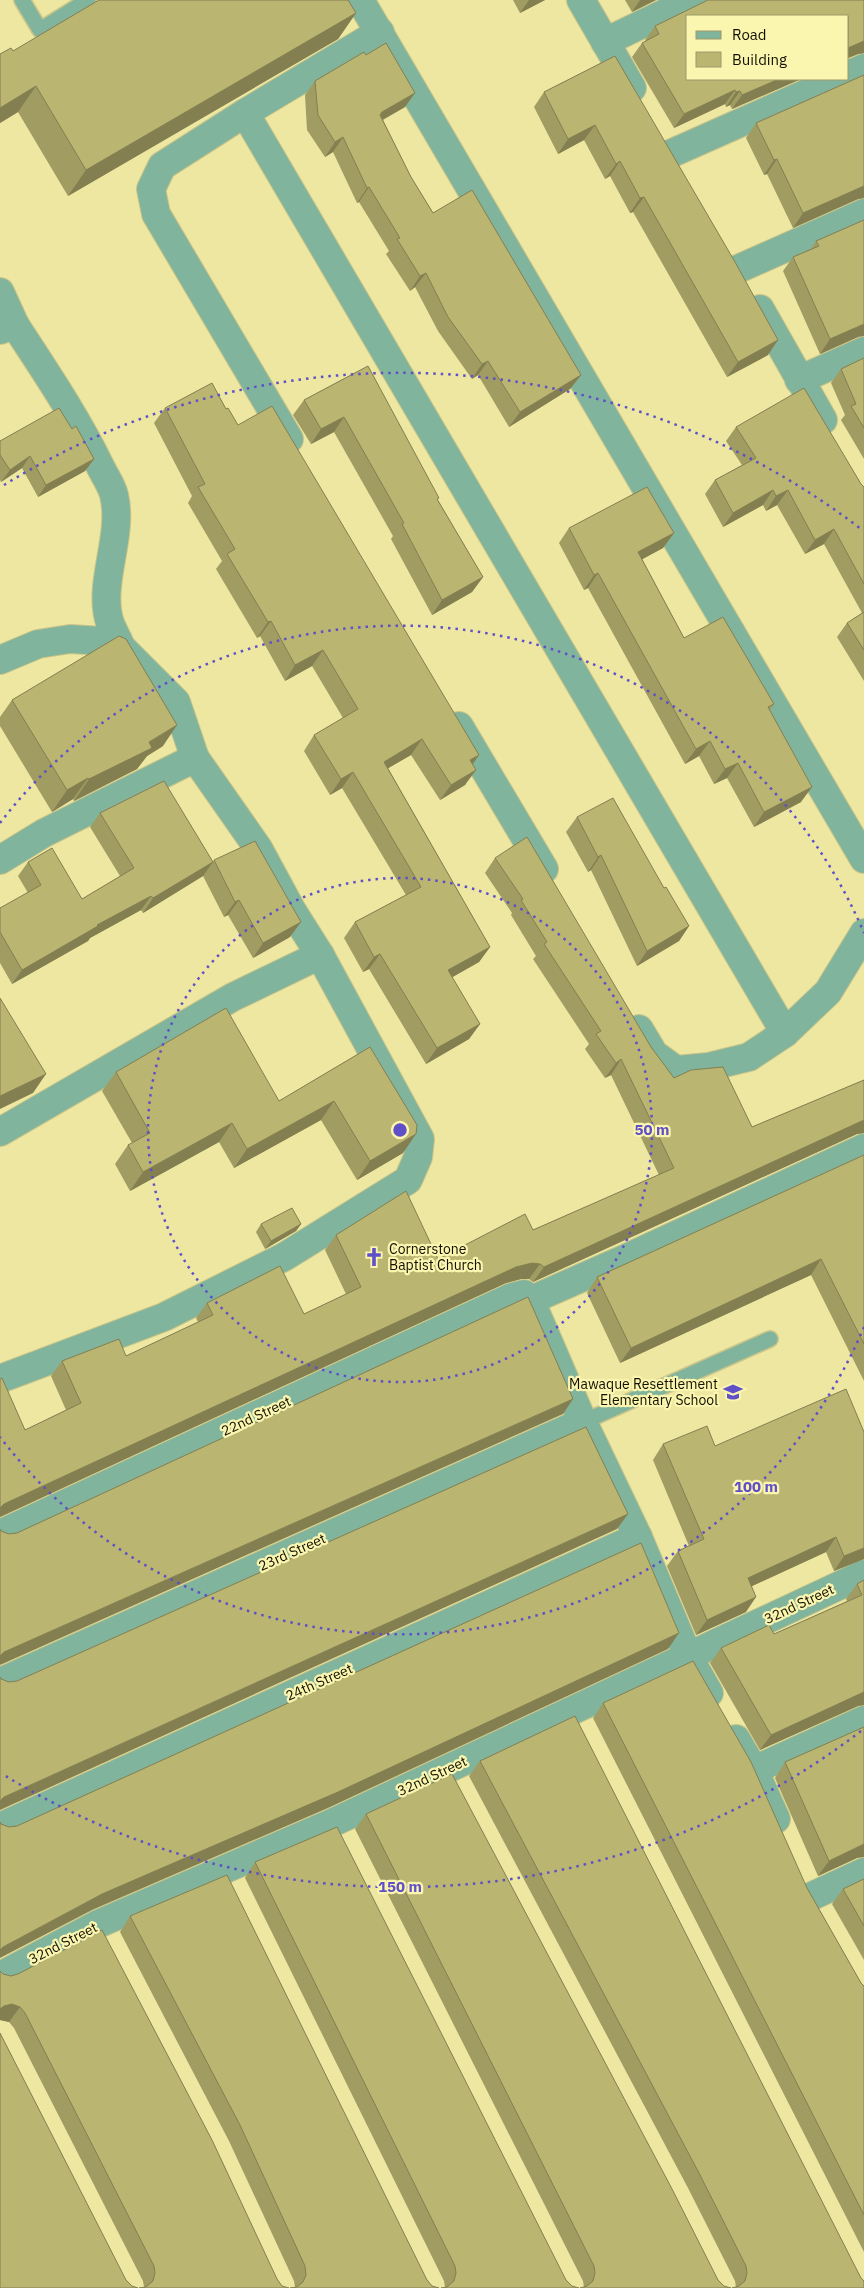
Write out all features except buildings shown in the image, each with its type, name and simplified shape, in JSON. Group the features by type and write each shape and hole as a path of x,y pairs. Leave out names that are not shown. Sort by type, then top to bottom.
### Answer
{"street":[{"path":"360,0 864,859"},
{"path":"581,0 645,111"},
{"path":"605,42 692,0"},
{"path":"303,463 156,214 151,189 162,166 245,113 380,32"},
{"path":"849,75 864,68"},
{"path":"684,178 665,145 837,80"},
{"path":"245,113 785,1033"},
{"path":"738,269 864,213"},
{"path":"724,244 834,439"},
{"path":"0,292 7,327 90,446 114,495 116,529 113,558 107,580 107,601 110,622 121,647 176,702 195,758 258,848 291,909 320,955 420,1139 418,1157 408,1180 284,1256 164,1317 0,1379"},
{"path":"799,380 864,352"},
{"path":"0,660 38,644 70,639 103,641 121,647"},
{"path":"446,703 558,892"},
{"path":"0,860 44,833 195,758"},
{"path":"629,1012 654,1054 676,1070 708,1067 749,1057 785,1033 828,992 864,933"},
{"path":"0,1132 232,997 320,955"},
{"name":"22nd Street","path":"0,1534 520,1299 630,1256 864,1148"},
{"path":"520,1299 583,1422 638,1537 688,1656 754,1770 786,1843"},
{"name":"23rd Street","path":"0,1682 583,1422"},
{"name":"24th Street","path":"0,1827 638,1537"},
{"name":"32nd Street","path":"0,1976 98,1924 228,1879 339,1831 452,1778 571,1710 864,1574"},
{"path":"571,1710 584,1737"},
{"path":"754,1770 864,1720"},
{"path":"798,1870 815,1906 864,1872"},
{"path":"98,1924 112,1950"}],"lane":[{"path":"22,0 40,30 88,0"},
{"path":"583,1422 770,1339"}],"place":[{"name":"Cornerstone Baptist Church","path":"374,1257"},
{"name":"Mawaque Resettlement Elementary School","path":"733,1392"}]}
